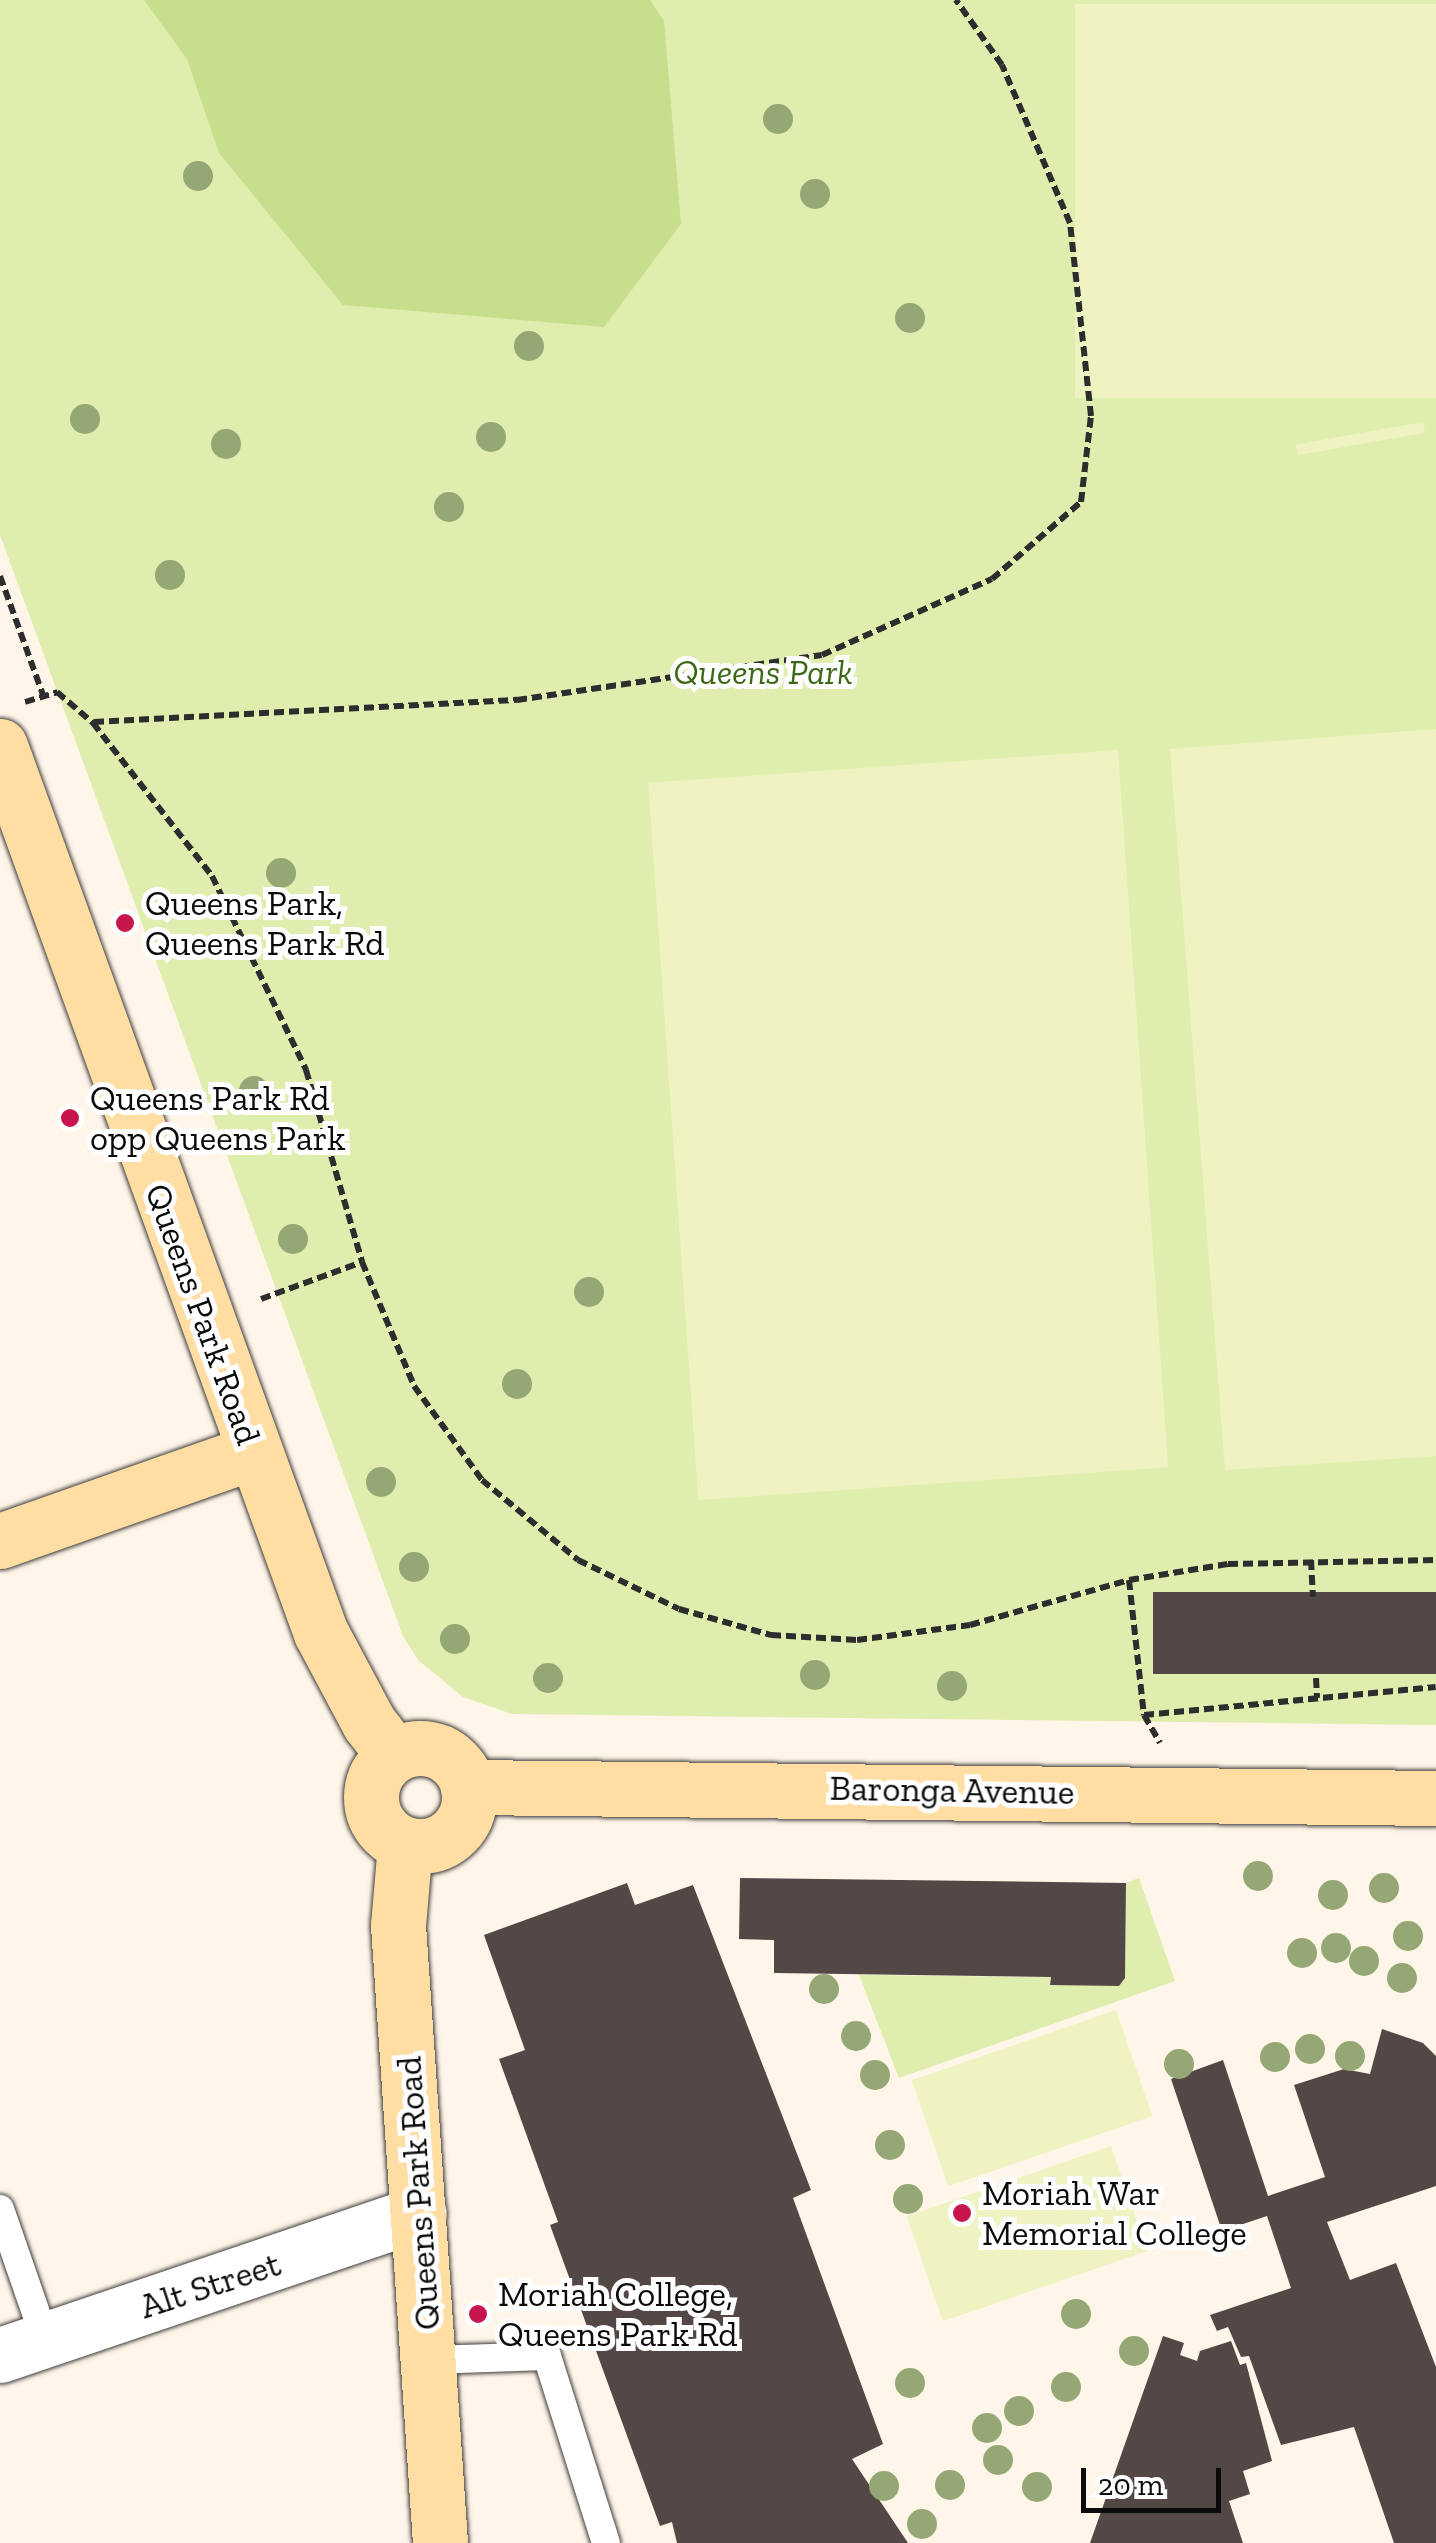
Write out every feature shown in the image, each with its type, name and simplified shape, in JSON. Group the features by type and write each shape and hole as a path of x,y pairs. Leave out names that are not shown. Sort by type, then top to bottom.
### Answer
{"street":[{"name":"Queens Park Road","path":"0,746 252,1452 321,1634 369,1723 394,1755"},
{"path":"0,1540 252,1452"},
{"path":"424,1748 439,1752 468,1787 468,1804 453,1834 422,1846 405,1844 379,1825 370,1794 394,1755 424,1748"},
{"name":"Baronga Avenue","path":"468,1787 1436,1798"},
{"name":"Queens Park Road","path":"405,1844 398,1925 440,2543"},
{"name":"Alt Street","path":"22,2347 419,2214"}],"lane":[{"path":"0,2208 22,2347"},
{"path":"429,2360 546,2356 606,2543"}],"path":[{"path":"93,722 517,700 822,655 992,580 1081,502 1092,416 1070,223 1002,65 956,0"},
{"path":"0,576 43,695 57,692 93,722 212,876 248,943 306,1070 362,1262 414,1386 482,1480 578,1560 679,1609 771,1634 858,1640 970,1625 1129,1580 1312,1560 1436,1560"},
{"path":"261,1299 362,1262"},
{"path":"1312,1560 1313,1598"},
{"path":"1129,1580 1144,1715 1164,1752"},
{"path":"1316,1678 1317,1698"},
{"path":"1144,1715 1436,1688"}],"green space":[{"name":"Queens Park","path":"0,0 1436,0 1436,1725 512,1714 463,1697 418,1660 403,1636 0,535"},
{"path":"144,0 650,0 664,21 681,224 604,327 343,305 219,153 187,59"},
{"path":"1075,4 1436,4 1436,398 1075,398"},
{"path":"1423,422 1425,433 1298,455 1296,444"},
{"path":"1436,729 1436,1456 1225,1470 1170,749"},
{"path":"1118,750 1168,1467 698,1500 648,783"},
{"path":"1139,1878 1175,1981 899,2078 859,1975 1051,1977 1050,1984 1125,1977 1126,1883"},
{"path":"1116,2010 1152,2116 948,2186 912,2080"},
{"path":"1111,2146 1147,2251 943,2321 907,2216"}],"building":[{"path":"1153,1592 1436,1592 1436,1674 1153,1674"},
{"path":"740,1878 1126,1883 1125,1978 1119,1986 1050,1985 1051,1977 774,1973 774,1940 739,1939"},
{"path":"627,1883 635,1905 693,1885 811,2190 793,2198 883,2444 852,2459 908,2543 677,2543 672,2522 660,2526 550,2225 558,2222 499,2059 525,2050 484,1935"},
{"path":"1382,2029 1423,2043 1436,2056 1436,2186 1327,2222 1350,2280 1396,2263 1436,2367 1436,2543 1394,2543 1354,2427 1281,2445 1249,2356 1241,2357 1228,2327 1217,2331 1210,2315 1291,2288 1267,2216 1222,2231 1171,2079 1223,2060 1268,2196 1325,2177 1294,2085 1344,2069 1370,2074"},
{"path":"1163,2336 1184,2343 1180,2355 1197,2361 1200,2351 1231,2341 1240,2365 1246,2363 1272,2461 1243,2471 1250,2494 1229,2501 1243,2543 1090,2543"}],"place":[{"name":"Queens Park, Queens Park Rd","path":"125,923"},
{"name":"Queens Park Rd opp Queens Park","path":"70,1118"},
{"name":"Moriah War Memorial College","path":"962,2213"},
{"name":"Moriah College, Queens Park Rd","path":"478,2314"}]}
